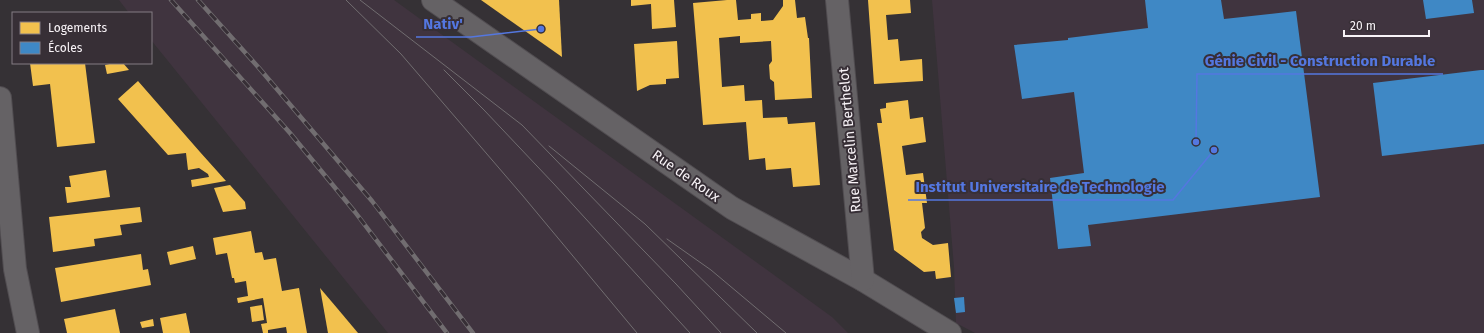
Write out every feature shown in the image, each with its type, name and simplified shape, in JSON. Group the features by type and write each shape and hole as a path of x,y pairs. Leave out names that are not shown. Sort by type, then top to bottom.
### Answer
{"street":[{"name":"Rue de Roux","path":"433,0 732,208 863,280 950,333"},
{"name":"Rue Marcelin Berthelot","path":"837,0 863,280"},
{"path":"0,98 15,269 28,333"}],"shaded area":[{"path":"119,0 394,0 832,317 848,333 388,333 152,41 152,12 128,12"},
{"path":"932,0 1484,0 1484,333 975,333 956,323 954,267"}],"building: Logements":[{"path":"481,0 559,0 562,57"},
{"path":"631,0 674,0 676,27 652,29 651,4 631,6"},
{"path":"736,0 738,20 751,19 751,14 761,13 761,21 773,20 783,6 783,0 795,0 797,18 805,17 809,38 812,98 775,100 774,82 770,79 769,65 772,61 771,41 740,43 740,36 719,38 722,87 744,85 745,101 762,100 763,118 787,117 788,124 815,122 820,185 793,187 791,168 766,170 765,158 749,160 746,122 703,125 693,3"},
{"path":"868,0 910,0 911,13 886,15 888,40 898,39 900,61 922,59 923,81 874,84"},
{"path":"677,41 679,78 666,79 666,84 650,85 637,91 634,44"},
{"path":"30,64 85,64 95,143 57,147 50,84 33,86"},
{"path":"124,64 129,70 107,74 105,65"},
{"path":"138,81 226,181 192,187 191,180 209,177 208,174 199,168 188,170 186,153 168,155 118,99"},
{"path":"908,100 910,119 923,117 926,142 902,146 906,175 923,173 927,203 922,203 925,228 921,232 922,238 933,245 948,243 951,277 936,279 935,271 924,272 894,250 877,123 882,123 880,109 886,108 886,103"},
{"path":"106,170 110,197 67,203 65,187 71,187 69,176"},
{"path":"230,185 245,202 246,209 223,212 214,188"},
{"path":"140,207 142,222 120,225 122,235 94,239 95,246 53,252 49,217"},
{"path":"251,231 255,253 262,252 264,260 276,258 282,291 299,288 307,333 287,333 286,327 268,330 268,333 263,333 261,324 267,323 263,298 238,303 237,298 248,296 246,281 235,283 234,278 232,278 227,253 216,255 213,238"},
{"path":"193,246 196,259 170,265 167,252"},
{"path":"141,254 143,270 148,269 151,285 61,302 55,268"},
{"path":"320,288 337,308 358,333 328,333"},
{"path":"262,305 264,320 252,322 250,307"},
{"path":"115,309 120,333 67,333 64,319"},
{"path":"186,313 190,333 163,333 160,318"},
{"path":"153,319 154,326 142,328 140,322"}],"building: Écoles":[{"path":"1145,0 1221,0 1224,19 1296,11 1320,197 1088,225 1091,246 1058,249 1050,178 1084,173 1074,92 1022,99 1014,45 1068,40 1068,38 1148,28"},
{"path":"1423,0 1472,0 1474,13 1426,19"},
{"path":"1484,70 1484,144 1382,156 1373,83"},
{"path":"964,297 965,312 956,313 954,298"}],"tram line":[{"path":"346,0 401,54 523,196 637,333"},
{"path":"360,0 522,125 676,284 721,333"},
{"path":"444,70 554,184 690,333"},
{"path":"549,146 645,224 757,333"},
{"path":"667,239 711,270 786,333"}],"railway":[{"path":"171,0 290,133 355,212 447,333"},
{"path":"198,0 259,68 372,201 473,333"}],"place":[{"name":"Nativ'","path":"541,29"},
{"name":"Génie Civil - Construction Durable","path":"1196,142"},
{"name":"Institut Universitaire de Technologie","path":"1214,150"}]}
